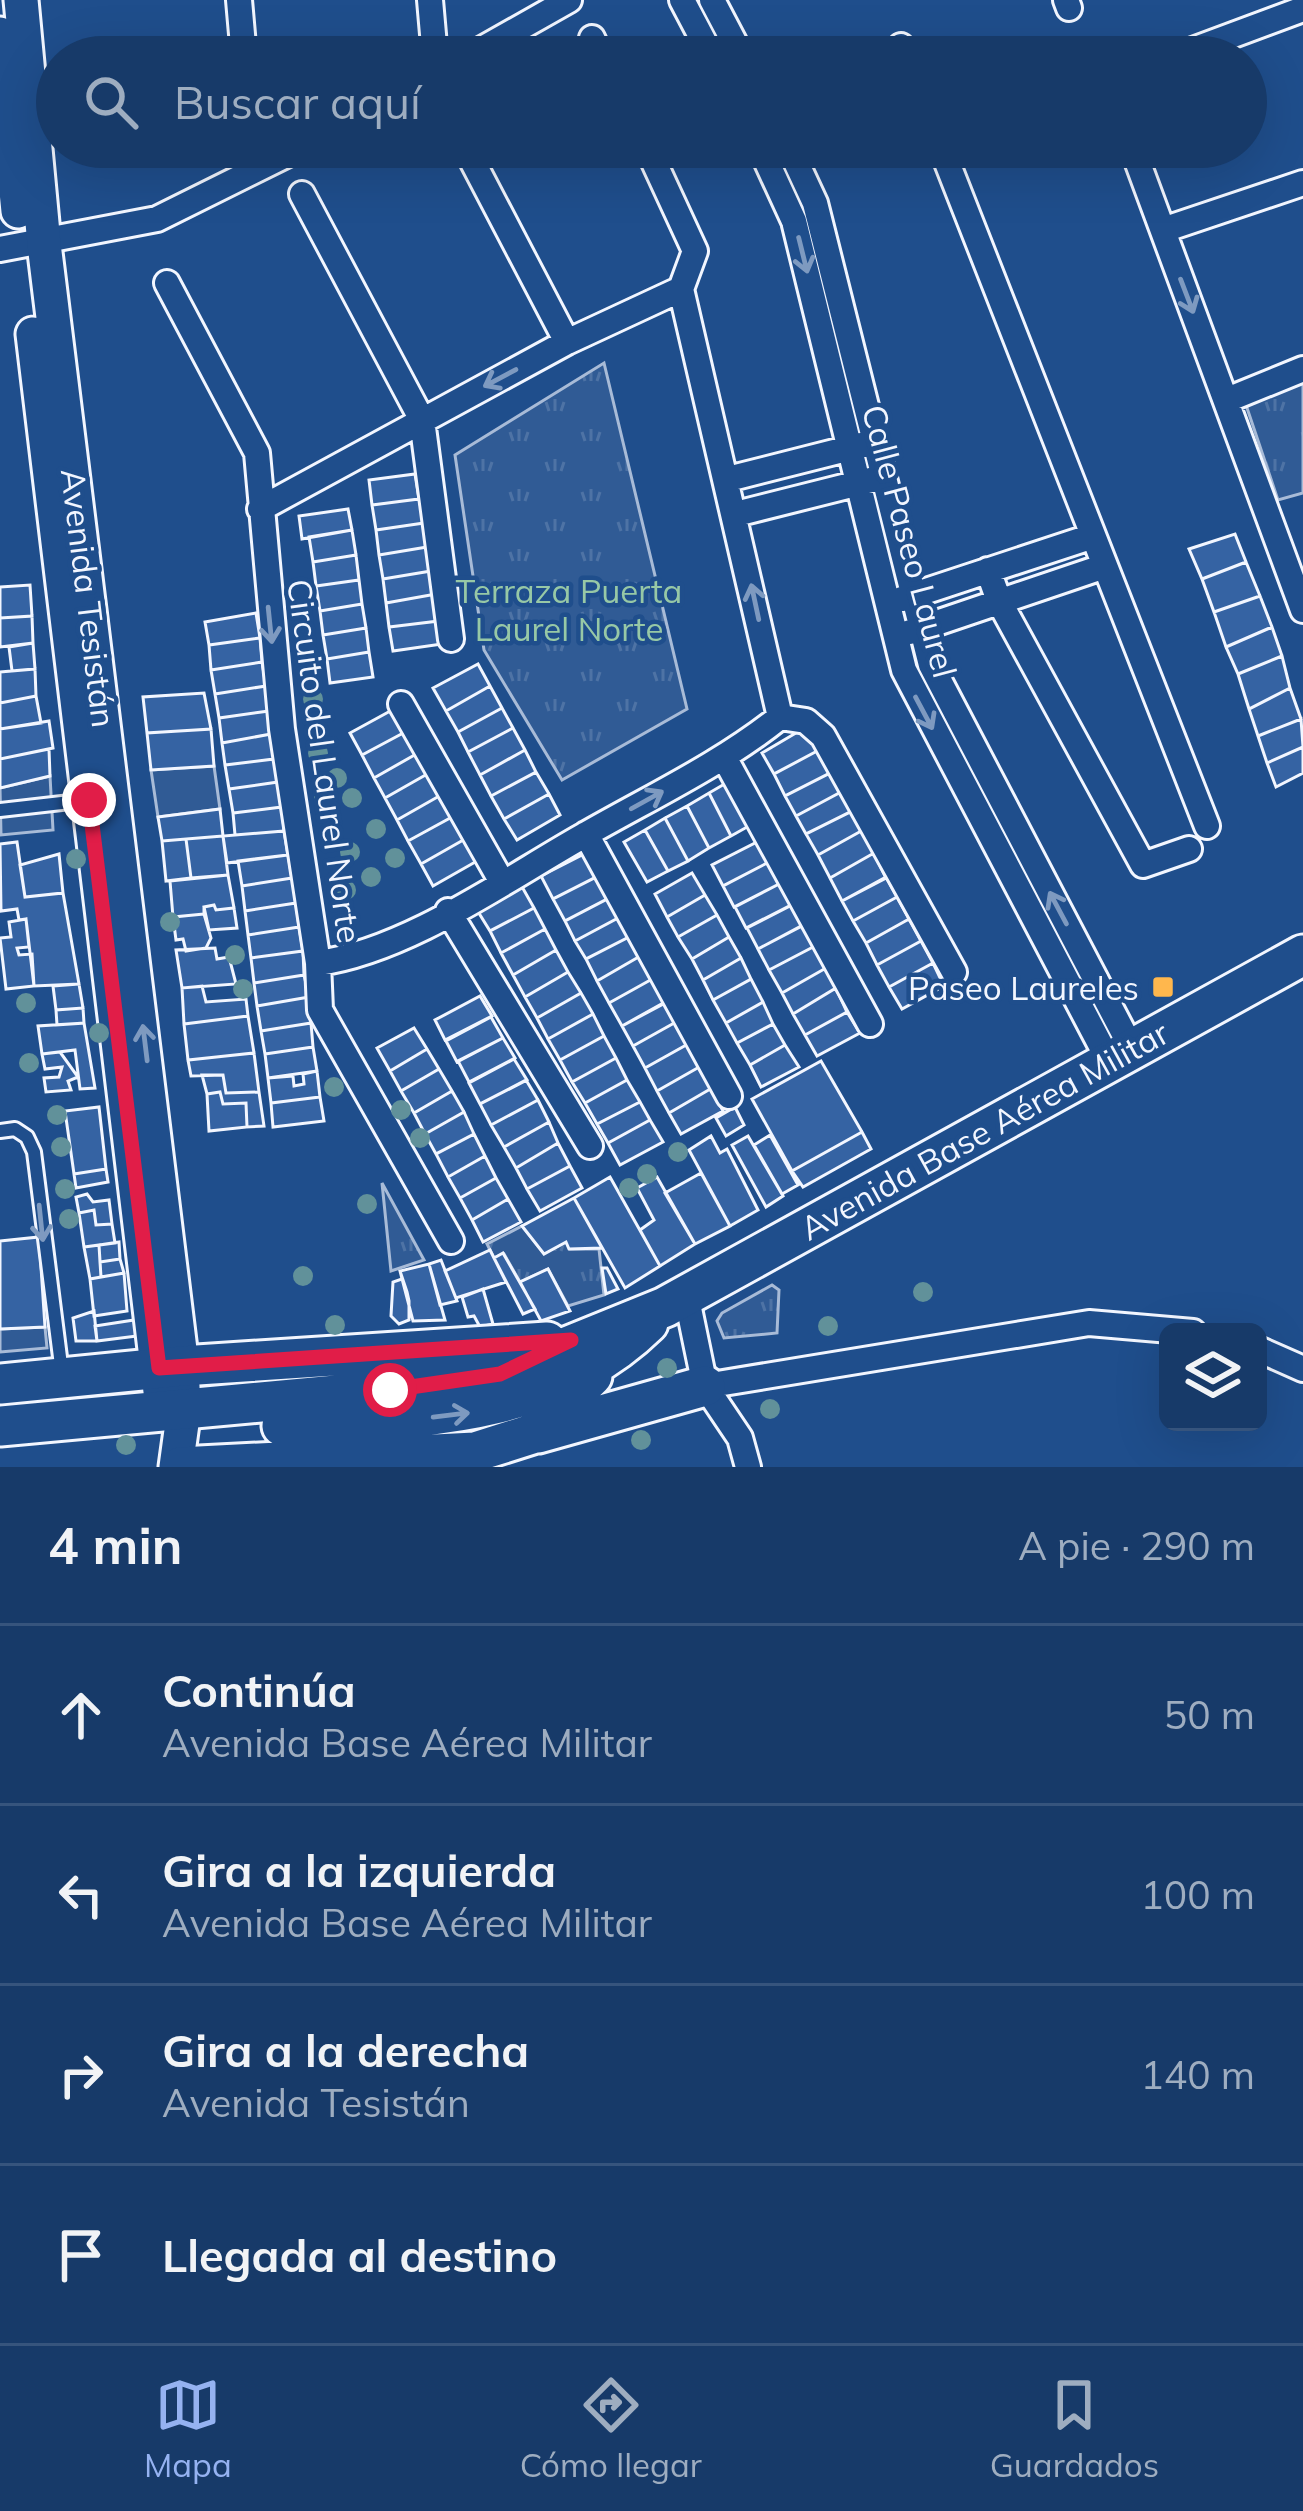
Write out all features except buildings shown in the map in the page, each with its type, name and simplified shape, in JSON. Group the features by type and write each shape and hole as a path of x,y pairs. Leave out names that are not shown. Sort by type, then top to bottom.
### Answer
{"main road":[{"name":"Avenida Base Aérea Militar","path":"173,1441 474,1381 675,1300 1303,956"},
{"name":"Avenida Base Aérea Militar","path":"0,1426 173,1441 475,1452 532,1434 675,1300"},
{"name":"Avenida Base Aérea Militar","path":"0,1384 171,1367 571,1340"},
{"name":"Avenida Base Aérea Militar","path":"0,1450 173,1441 461,1415 517,1400 616,1352"},
{"path":"532,1434 705,1386"}],"street":[{"name":"Avenida Tesistán","path":"21,0 22,247 171,1367 173,1441"},
{"path":"239,0 242,36"},
{"path":"430,0 433,36"},
{"path":"505,36 569,0"},
{"path":"682,0 701,36"},
{"path":"712,0 731,36"},
{"path":"1230,36 1303,9"},
{"name":"Avenida Tesistán","path":"0,34 89,800 171,1367"},
{"path":"22,247 157,219 240,168"},
{"path":"476,168 567,342"},
{"path":"260,508 567,342 681,290 690,276 695,250 657,168"},
{"name":"Calle Paseo Laurel","path":"770,168 794,220 863,445"},
{"name":"Calle Paseo Laurel","path":"799,168 815,203 863,445 908,632 939,682 1120,1055"},
{"path":"949,168 1207,826"},
{"path":"1140,168 1303,610"},
{"path":"1162,230 1303,183"},
{"path":"302,194 422,421 451,639"},
{"name":"Circuito del Laurel Norte","path":"167,283 256,453 282,729 319,963 363,954 502,883 724,757 780,717"},
{"path":"681,290 780,717 806,721 824,736 955,972"},
{"path":"1227,400 1303,369"},
{"path":"728,479 863,445"},
{"path":"736,514 871,480"},
{"path":"901,600 1093,536"},
{"path":"908,632 1105,566"},
{"path":"988,570 999,601 1143,865 1189,849"},
{"path":"401,704 502,883"},
{"path":"724,757 870,1024"},
{"path":"586,834 729,1096"},
{"path":"448,911 590,1146"},
{"path":"319,963 320,1010 451,1241"},
{"path":"675,1300 705,1386 740,1438 748,1467"},
{"path":"705,1386 1089,1323 1159,1329"},
{"path":"1267,1353 1303,1370"}],"lane":[{"path":"0,810 89,800"},
{"path":"0,1132 14,1129 27,1137 34,1152 62,1378"}],"green space":[{"name":"Terraza Puerta Laurel Norte","path":"604,363 687,709 562,780 484,650 455,455"},
{"path":"1303,378 1303,493 1278,500 1245,402"},
{"path":"382,1183 424,1260 391,1271"},
{"path":"522,1226 544,1253 566,1242 570,1249 599,1249 604,1295 568,1306 548,1269 520,1282 504,1254 494,1258 487,1244"},
{"path":"772,1285 779,1290 777,1333 724,1338 717,1321 722,1313"}],"shaded area":[{"path":"214,766 220,809 158,817 151,770"},
{"path":"50,776 53,830 1,835 0,788"},
{"path":"45,1327 47,1348 0,1352 0,1329"}],"place":[{"name":"Paseo Laureles","path":"1163,987"}],"route":[{"path":"89,800 159,1368 571,1340 500,1374 390,1390"}]}
